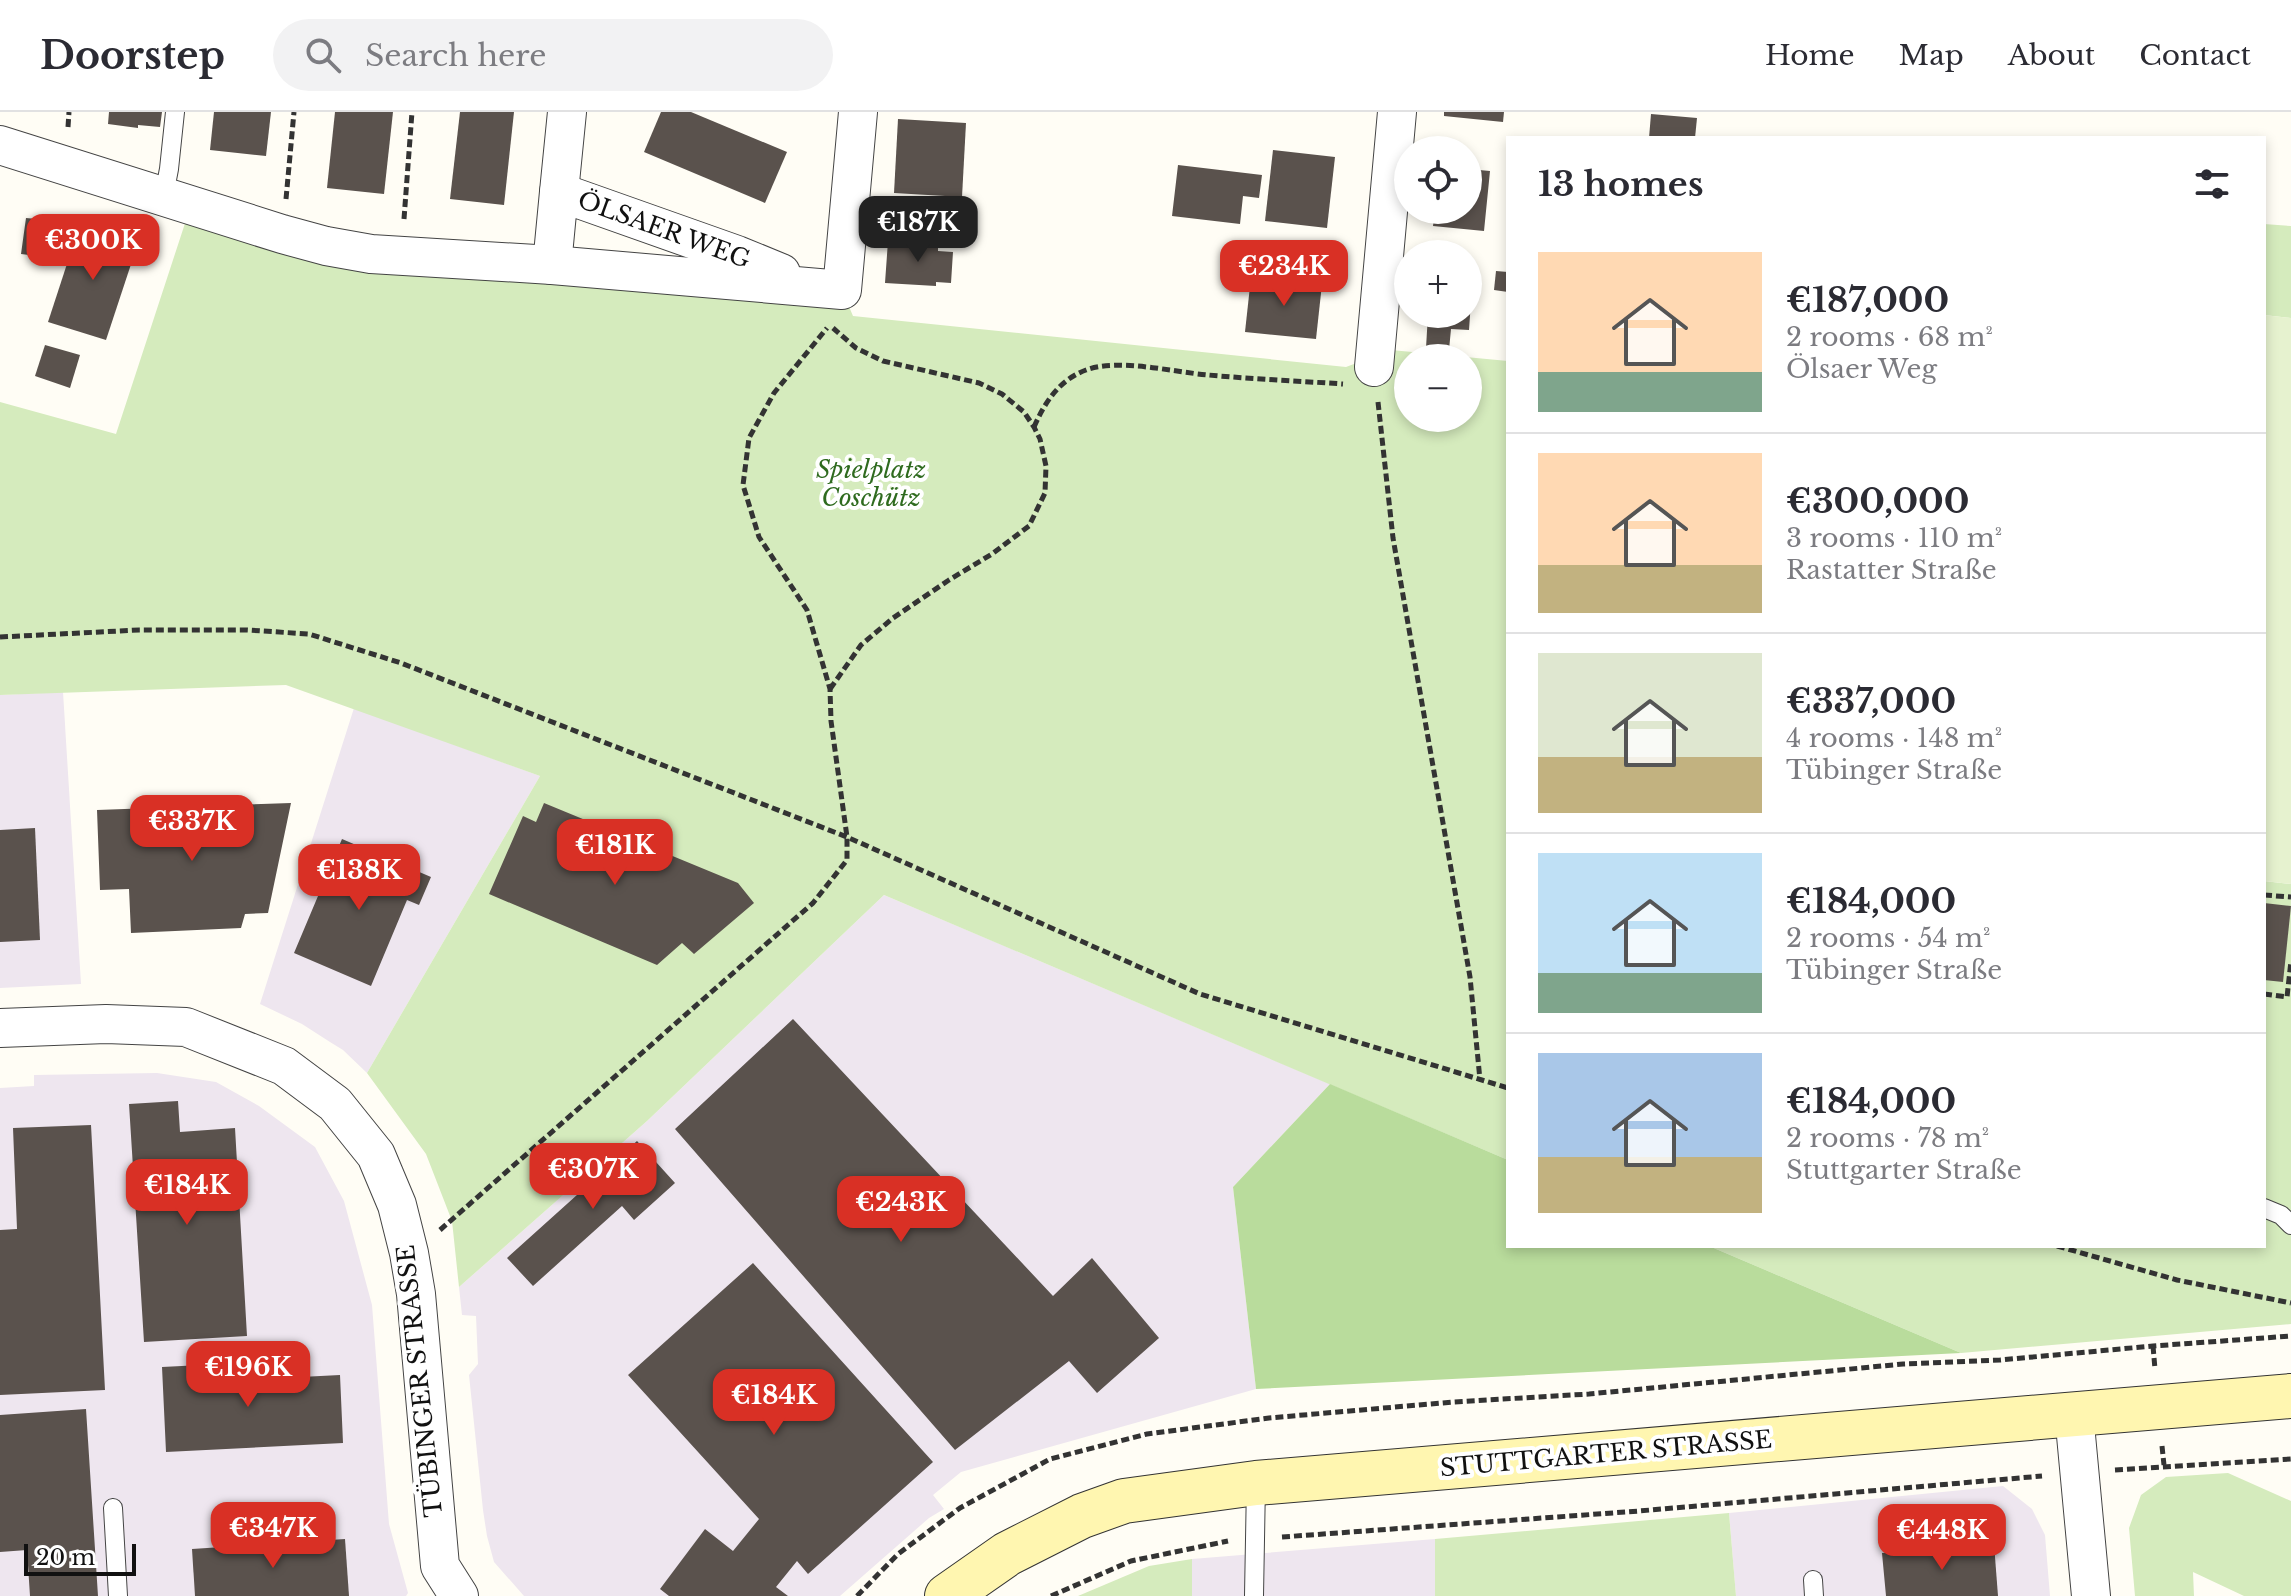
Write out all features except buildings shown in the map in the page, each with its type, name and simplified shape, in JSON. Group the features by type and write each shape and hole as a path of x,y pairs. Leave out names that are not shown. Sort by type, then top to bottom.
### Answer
{"main road":[{"name":"STUTTGARTER STRASSE","path":"947,1596 1007,1554 1082,1516 1124,1501 1256,1483 2291,1396"}],"street":[{"path":"559,192 567,112"},
{"path":"818,288 842,290 858,112"},
{"path":"1374,367 1397,112"},
{"path":"0,145 326,246 371,254 552,265"},
{"name":"ÖLSAER WEG","path":"559,192 724,250 818,288 552,265 559,192"},
{"name":"TÜBINGER STRASSE","path":"0,1028 106,1024 186,1027 284,1066 335,1104 376,1155 397,1205 409,1253 422,1355 440,1566 459,1596"},
{"path":"2074,1414 2091,1596"}],"lane":[{"path":"164,195 175,112"},
{"path":"2266,1209 2281,1215 2291,1225"},
{"path":"1254,1596 1256,1483"},
{"path":"113,1508 118,1596"}],"path":[{"path":"286,201 294,112"},
{"path":"403,226 412,112"},
{"path":"409,1253 452,1221 813,903 847,860 830,689 807,610 759,537 743,485 749,438 774,393 830,325 856,348 883,361 979,383 1002,394 1024,412 1034,427 1046,466 1045,493 1029,526 992,554 893,618 861,645 830,689"},
{"path":"1034,427 1043,407 1058,387 1083,371 1103,365 1345,384 1374,367 1393,538 1470,977 1480,1080"},
{"path":"0,637 139,630 247,630 309,634 401,663 847,837 1200,994 1506,1087"},
{"path":"2266,895 2291,897"},
{"path":"2266,994 2287,997 2291,961"},
{"path":"2064,1248 2177,1280 2291,1303"},
{"path":"857,1596 898,1554 960,1508 1050,1459 1147,1434 1269,1418 1453,1402 1589,1394 1903,1364 2000,1360 2291,1336"},
{"path":"1051,1596 1131,1561 1231,1541 1639,1511 2164,1465 2291,1459"}],"shaded area":[{"path":"63,692 81,984 0,988 0,695"},
{"path":"354,708 540,776 367,1073 343,1050 302,1024 260,1004"},
{"path":"884,895 1330,1084 1233,1187 1256,1389 961,1472 933,1495 944,1509 929,1518 840,1596 524,1596 494,1562 487,1536 469,1375 478,1364 476,1316 462,1315 459,1287 647,1121"},
{"path":"157,1073 216,1082 259,1106 315,1147 344,1201 372,1305 389,1524 408,1593 406,1596 0,1596 0,1088 34,1086 34,1075"},
{"path":"2003,1486 2032,1509 2045,1535 2050,1596 1736,1596 1729,1513"},
{"path":"1435,1539 1435,1596 1192,1596 1192,1559"}],"green space":[{"name":"Spielplatz Coschütz","path":"191,205 282,234 842,290 853,316 1346,367 1394,350 1394,432 1482,432 1482,359 1506,361 1506,1159 884,895 647,1121 459,1287 452,1221 426,1154 367,1073 540,776 286,685 0,695 0,402 116,434"},
{"path":"2266,224 2291,226 2291,318 2266,315"},
{"path":"2266,315 2291,318 2291,884 2266,881"},
{"path":"2266,881 2291,884 2291,1324 1961,1353 1714,1248 2266,1248"},
{"path":"1330,1084 1506,1159 1506,1248 1714,1248 1961,1353 1256,1389 1233,1187"},
{"path":"2228,1473 2291,1501 2291,1596 2244,1596 2193,1572 2194,1596 2135,1596 2129,1528 2141,1495 2166,1477"},
{"path":"1729,1513 1736,1596 1435,1596 1435,1539"},
{"path":"1192,1559 1192,1596 1078,1596 1149,1566"}]}
